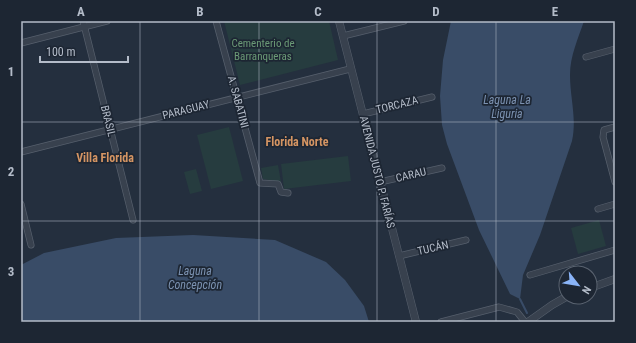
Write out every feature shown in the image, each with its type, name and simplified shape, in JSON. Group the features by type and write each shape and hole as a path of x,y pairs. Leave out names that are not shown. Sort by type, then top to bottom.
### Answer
{"street":[{"path":"21,42 83,24 107,21"},
{"name":"A. SABATINI","path":"216,21 260,183 278,184 281,192 288,192"},
{"name":"AVENIDA JUSTO P. FARÍAS","path":"339,21 350,69 363,114 416,322"},
{"path":"343,36 404,21"},
{"name":"BRASIL","path":"83,24 133,220"},
{"path":"586,57 615,49"},
{"name":"PARAGUAY","path":"21,152 350,69"},
{"name":"TORCAZA","path":"363,114 432,97"},
{"path":"615,127 604,130 603,137 615,182"},
{"name":"CARAU","path":"380,182 442,168"},
{"path":"21,204 31,245"},
{"path":"598,209 615,204"},
{"name":"TUCÁN","path":"399,256 466,240"},
{"path":"530,275 615,250"},
{"path":"598,285 615,279"},
{"path":"528,322 558,302"},
{"path":"441,322 499,307 517,312 525,322"}],"green space":[{"name":"Cementerio de Barranqueras","path":"224,21 329,21 338,60 240,85"},
{"path":"229,127 243,181 211,189 197,135"},
{"path":"348,156 351,181 284,189 281,164"},
{"path":"278,165 281,182 263,179 261,168"},
{"path":"196,169 202,191 190,194 184,172"},
{"path":"599,220 606,246 578,254 571,228"}],"water":[{"name":"Laguna La Liguria","path":"451,21 584,21 570,68 574,124 572,141 540,235 523,275 520,299 510,294 479,230 447,144 442,125 440,96 443,60"},
{"name":"Laguna Concepción","path":"193,235 275,240 326,262 345,280 364,306 369,322 21,322 21,265 44,253 116,238"}],"waterway":[{"path":"520,299 527,313"}],"district":[{"name":"Florida Norte","path":"297,142"},
{"name":"Villa Florida","path":"105,158"}]}
